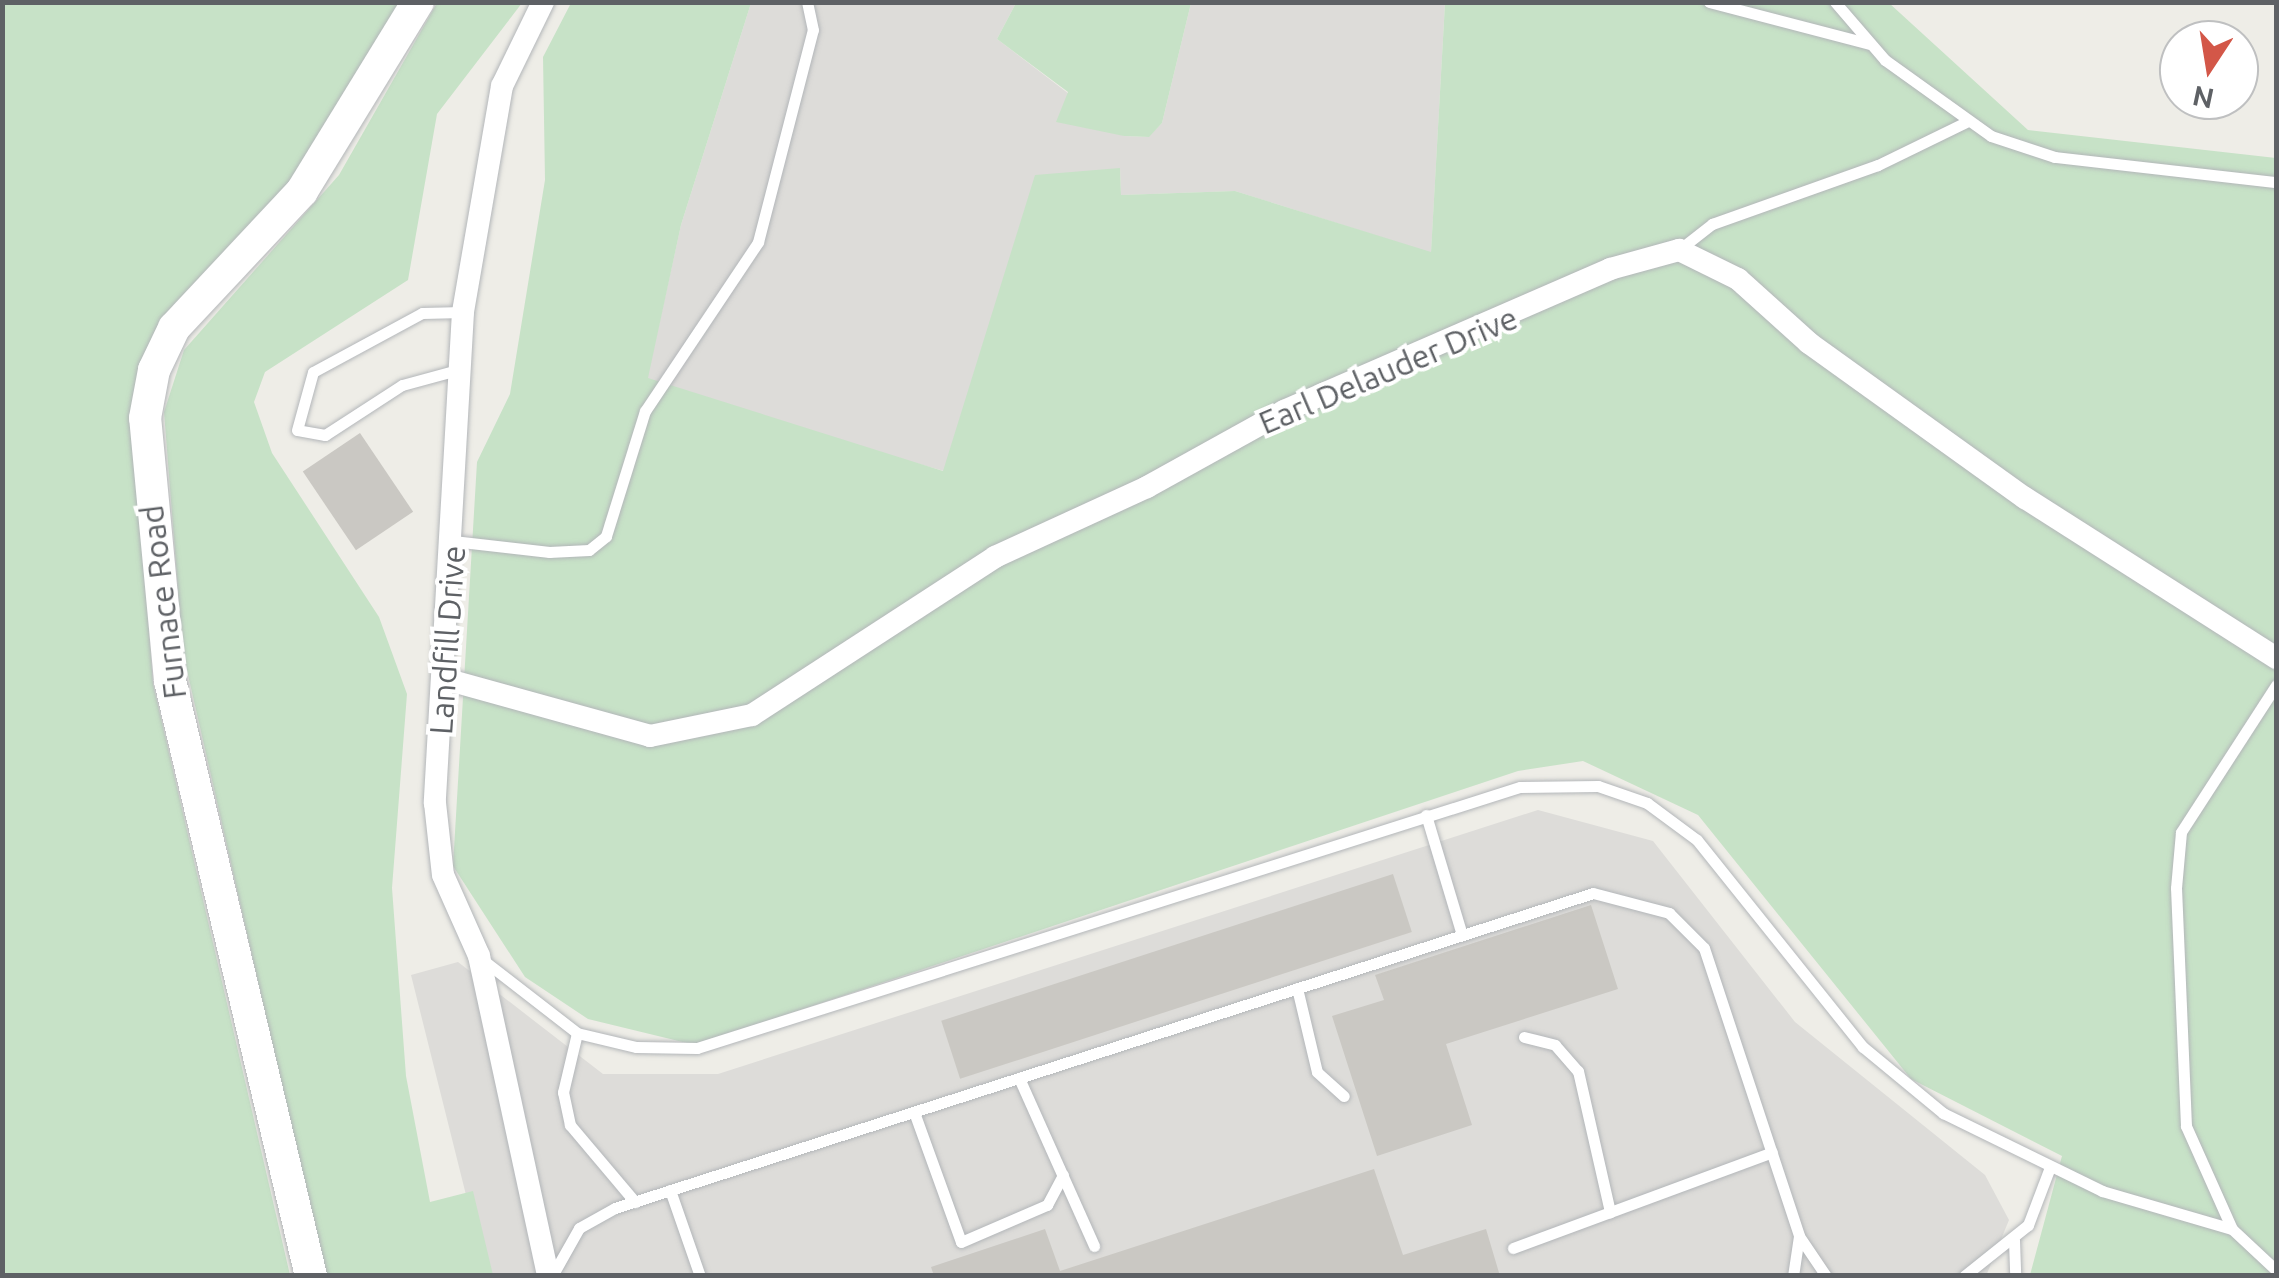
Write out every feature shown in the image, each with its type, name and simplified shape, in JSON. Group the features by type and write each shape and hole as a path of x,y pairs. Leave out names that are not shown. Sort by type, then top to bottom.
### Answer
{"main road":[{"name":"Furnace Road","path":"311,1276 170,681 145,418 154,370 174,328 302,191 418,2"}],"street":[{"name":"Landfill Drive","path":"543,2 502,86 462,312 436,839 479,956 550,1276"},
{"path":"1679,250 1738,279 1809,343 2025,498 2276,658"},
{"name":"Earl Delauder Drive","path":"445,678 650,736 752,714 995,557 1146,488 1284,411 1610,268 1679,250"}],"lane":[{"path":"453,541 549,552 589,550 606,536 645,411 758,242 813,30 808,2"},
{"path":"1710,2 1871,44"},
{"path":"1835,2 1871,44 1966,122 2055,157 2276,182"},
{"path":"1679,250 1712,224 1878,165 1966,122"},
{"path":"461,369 402,384 325,436 297,430 313,372 422,313 462,312"},
{"path":"2276,685 2182,832 2178,869 2186,1126 2232,1229 2276,1270"},
{"path":"479,956 577,1033 676,1050 738,1041 1426,815 1551,783 1598,786 1647,802 1698,840 1831,1009 1901,1082 2050,1167 2232,1229"},
{"path":"1426,815 1462,935"},
{"path":"550,1276 579,1228 635,1202 1593,892 1670,914 1704,948 1800,1236 1826,1276"},
{"path":"1297,988 1317,1072 1344,1096"},
{"path":"577,1033 564,1092 570,1125 635,1202"},
{"path":"1524,1037 1554,1045 1578,1071 1610,1212"},
{"path":"1019,1078 1094,1246"},
{"path":"914,1112 961,1242 1047,1205 1063,1175"},
{"path":"1514,1248 1772,1152"},
{"path":"2015,1276 2014,1240 2050,1167"},
{"path":"670,1190 700,1276"},
{"path":"1792,1276 1800,1236"},
{"path":"1964,1276 2014,1240"}],"shaded area":[{"path":"751,3 1016,3 997,39 1124,136 1148,137 1162,123 1191,3 1445,3 1431,253 1235,191 1121,195 1120,168 944,471 739,413 647,379 681,225"},
{"path":"1538,810 1653,841 1795,1022 1985,1175 2009,1220 1986,1276 486,1275 411,975 458,962 603,1074 718,1074"}],"green space":[{"path":"2,3 406,3 281,195 225,251 134,428 153,684 290,1275 3,1275"},
{"path":"437,3 522,3 437,114 408,280 265,372 254,402 272,453 379,617 407,694 392,888 406,1076 430,1202 473,1191 493,1275 325,1275 183,653 164,412 184,350 339,175"},
{"path":"571,3 751,3 681,225 648,378 943,471 1035,175 1120,168 1121,195 1235,191 1431,252 1445,3 1889,3 2028,130 2276,158 2276,1275 2030,1275 2062,1156 1911,1079 1698,815 1583,761 1518,771 695,1045 588,1019 525,977 453,866 477,462 510,394 545,180 543,57"},
{"path":"1016,3 1191,3 1162,123 1149,137 1056,122 1068,92 997,39"}],"building":[{"path":"360,433 413,512 356,550 303,472"},
{"path":"1393,874 1412,932 960,1079 941,1021"},
{"path":"1591,905 1618,989 1446,1044 1472,1125 1377,1156 1332,1016 1384,1000 1375,975"},
{"path":"1374,1169 1403,1255 1486,1229 1500,1276 934,1276 931,1267 1045,1229 1060,1271"}]}
